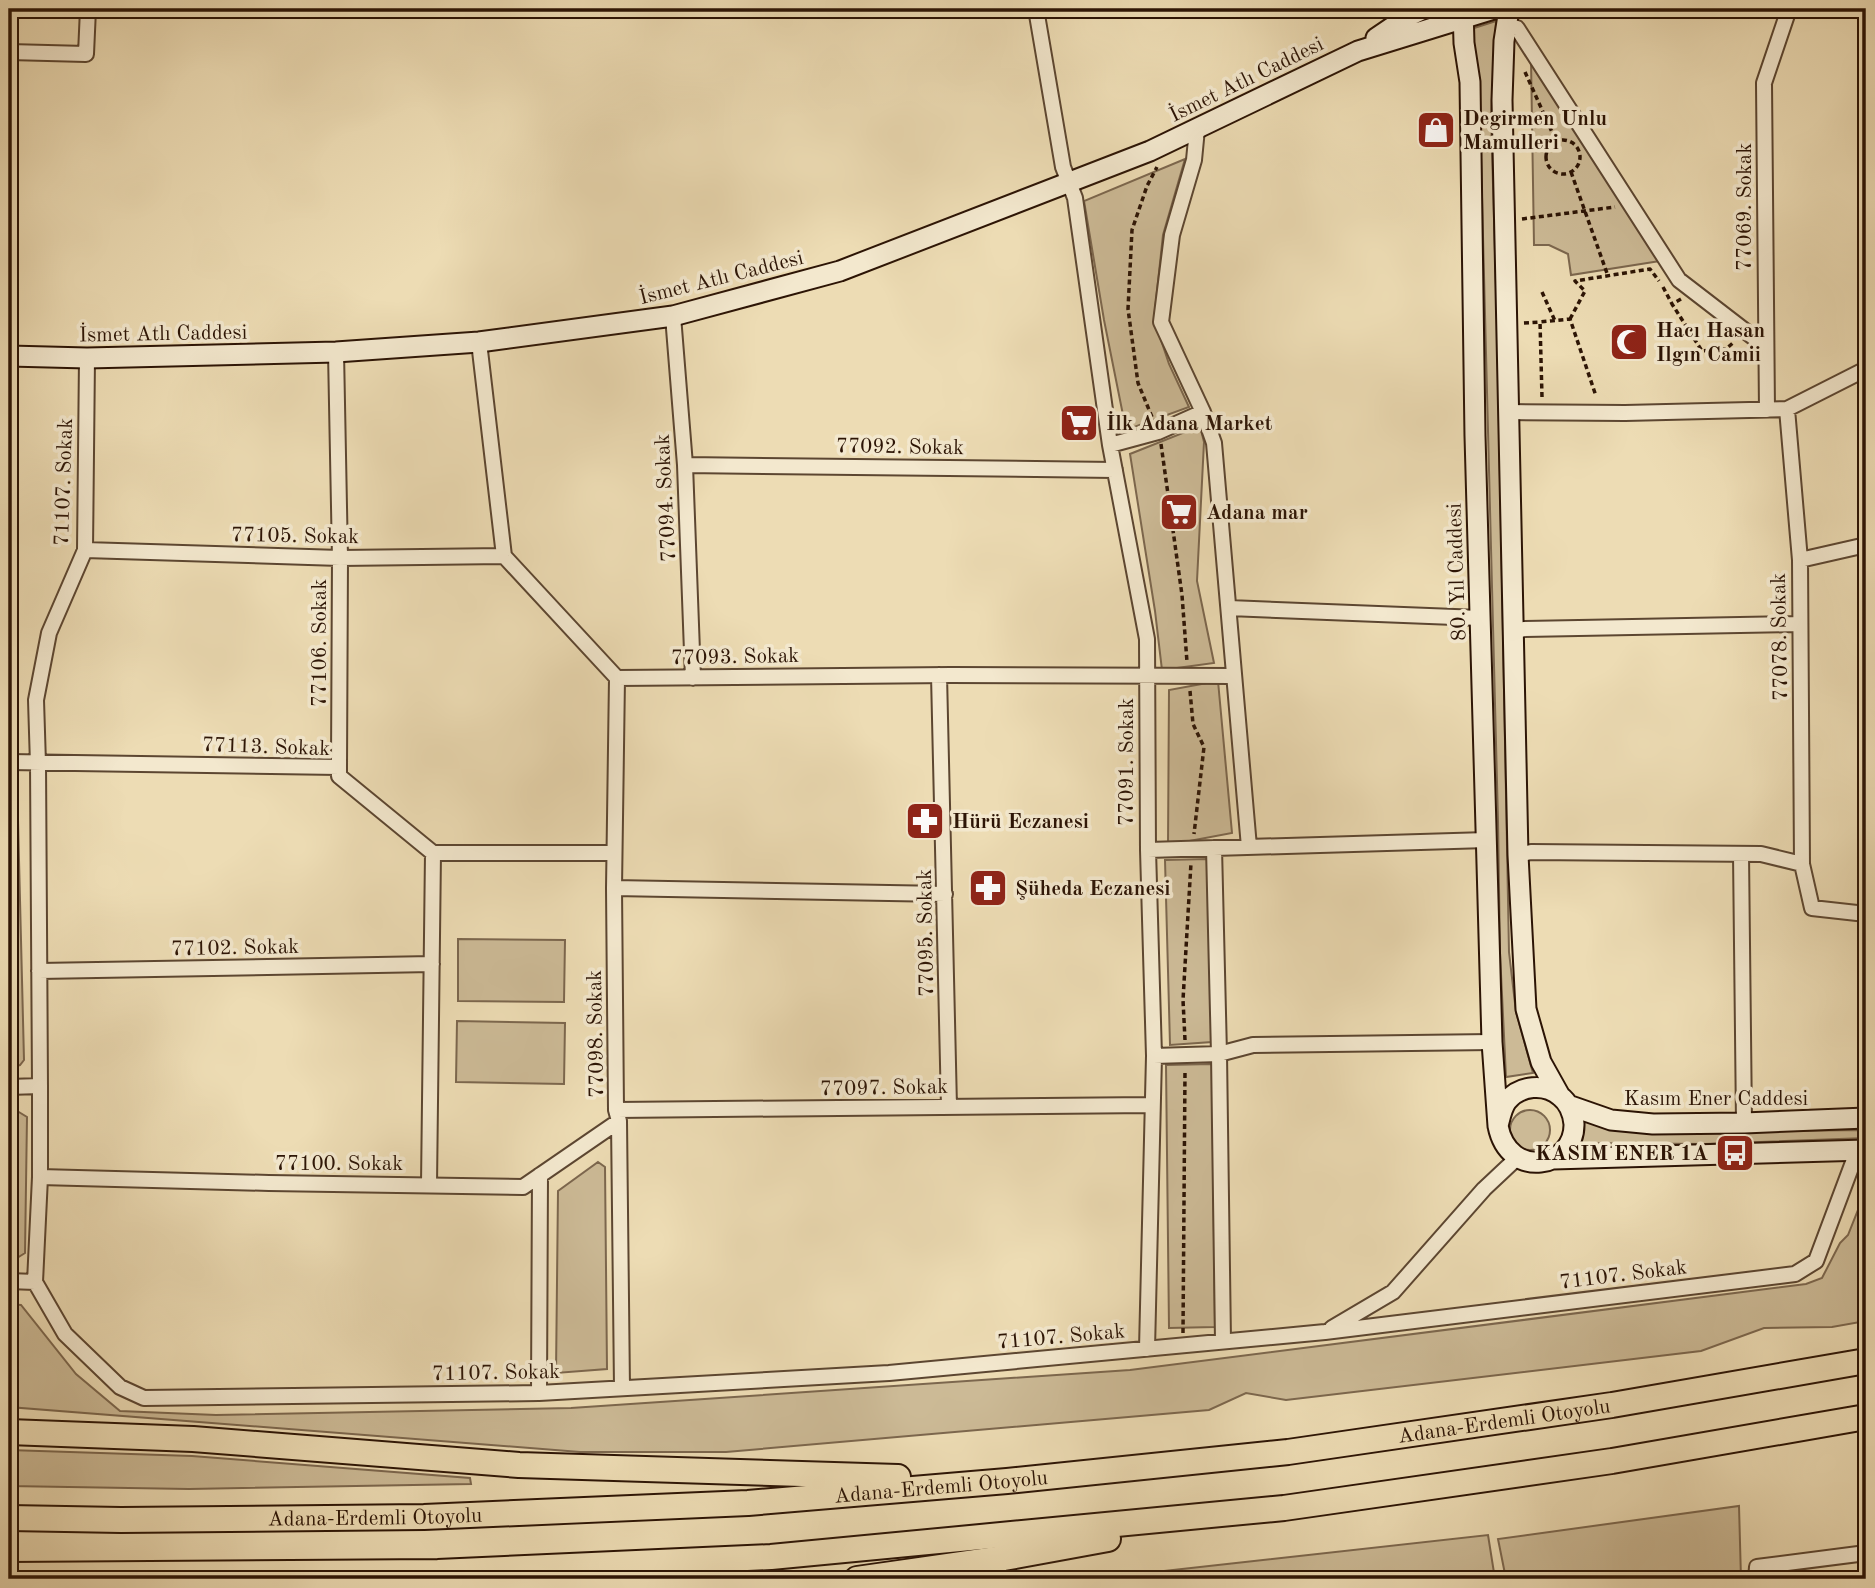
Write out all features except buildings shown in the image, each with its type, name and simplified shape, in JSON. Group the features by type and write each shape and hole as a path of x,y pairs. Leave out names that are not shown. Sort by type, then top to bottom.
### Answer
{"highway":[{"path":"1713,1388 1866,1346"},
{"name":"Adana-Erdemli Otoyolu","path":"9,1518 121,1520 424,1517 748,1503 1007,1481 1288,1452 1521,1419 1866,1361"},
{"path":"857,1579 1003,1558 1284,1508 1612,1461 1866,1417"},
{"path":"9,1432 193,1439 519,1465 1007,1481"},
{"path":"9,1575 438,1572 771,1556 1284,1508"}],"main road":[{"name":"İsmet Atlı Caddesi","path":"1358,51 1407,17 1424,9"},
{"name":"İsmet Atlı Caddesi","path":"9,356 87,358 336,352 479,342 673,316 840,271 1150,150 1358,51 1463,13 1494,9"},
{"name":"80. Yıl Caddesi","path":"1463,13 1471,94 1480,618 1492,1042 1498,1126"},
{"path":"1508,18 1502,100 1518,855 1526,1009 1541,1062 1573,1117 1571,1141 1564,1151 1553,1159"},
{"path":"1564,1100 1550,1090 1538,1087 1514,1094 1506,1102 1498,1126 1500,1139 1507,1150 1517,1158 1541,1163 1553,1159 1864,1146"},
{"name":"Kasım Ener Caddesi","path":"1564,1100 1611,1120 1653,1124 1866,1118"},
{"path":"1826,1120 1866,1125"}],"street":[{"path":"9,52 86,54 88,9"},
{"name":"77091. Sokak","path":"1036,9 1063,167 1075,198 1110,445 1147,639 1148,850 1154,1056 1147,1349"},
{"name":"77069. Sokak","path":"1767,410 1765,83 1789,9"},
{"path":"1508,18 1679,280 1766,347"},
{"path":"1197,129 1194,160 1172,235 1161,322 1203,412 1214,443 1249,847"},
{"name":"77094. Sokak","path":"673,316 685,465 693,678"},
{"path":"479,342 504,556 617,678"},
{"name":"77106. Sokak","path":"336,352 340,558 339,767"},
{"name":"71107. Sokak","path":"87,358 85,550 48,633 36,700 40,1177 35,1282 65,1334 120,1387 144,1398 539,1394 889,1373 1325,1332 1795,1274 1816,1261 1864,1146"},
{"path":"1509,411 1625,413 1787,409 1866,369"},
{"name":"77078. Sokak","path":"1787,409 1800,560 1802,864 1812,908 1866,914"},
{"path":"1110,445 1158,432 1203,412"},
{"name":"77092. Sokak","path":"685,465 1115,470"},
{"path":"1800,560 1866,545"},
{"name":"77105. Sokak","path":"85,550 340,558 504,556"},
{"path":"1229,608 1480,618"},
{"path":"1514,631 1800,624"},
{"name":"77095. Sokak","path":"939,675 949,1107"},
{"name":"77093. Sokak","path":"617,678 1234,676"},
{"name":"77098. Sokak","path":"617,678 614,888 622,1388"},
{"name":"77113. Sokak","path":"9,762 339,767 340,776 433,853"},
{"path":"1148,850 1192,855 1214,848 1487,840"},
{"path":"1214,848 1223,1341"},
{"path":"1518,855 1531,852 1741,854 1761,855 1802,864"},
{"path":"429,1185 433,853 614,853"},
{"path":"1741,854 1744,1123"},
{"path":"614,888 945,894"},
{"name":"77102. Sokak","path":"39,971 432,964"},
{"path":"1154,1056 1219,1054 1253,1045 1492,1042"},
{"path":"9,1087 40,1086"},
{"name":"77097. Sokak","path":"617,1115 1151,1105"},
{"name":"77100. Sokak","path":"40,1177 269,1184 523,1187 617,1115"},
{"path":"1325,1332 1393,1292 1484,1189 1517,1158"},
{"path":"539,1394 540,1175"},
{"path":"9,1282 35,1282"},
{"path":"1756,1579 1757,1567 1866,1553"}],"path":[{"path":"1520,61 1556,141"},
{"path":"1568,140 1580,153 1580,160 1571,173 1553,171 1546,160 1553,142 1568,140"},
{"path":"1150,150 1158,165 1147,186 1132,230 1128,309 1138,383 1158,432 1182,595 1193,724 1204,747 1192,855 1183,1000 1185,1045"},
{"path":"1571,173 1608,276"},
{"path":"1516,219 1631,206"},
{"path":"1606,396 1597,396 1570,319 1586,291 1575,281 1650,269 1702,351 1726,349 1735,340"},
{"path":"1542,292 1555,320"},
{"path":"1672,304 1690,294"},
{"path":"1530,323 1570,319"},
{"path":"1539,322 1542,399"},
{"path":"1183,1335 1185,1065"}],"shaded area":[{"path":"1496,21 1491,117 1509,952 1516,1012 1533,1073 1506,1077 1500,953 1480,119 1471,29"},
{"path":"1531,60 1660,261 1571,275 1568,254 1549,245 1534,245"},
{"path":"1185,159 1163,235 1154,319 1169,364 1189,407 1126,430 1084,201"},
{"path":"1200,426 1204,442 1197,581 1214,663 1162,670 1130,454"},
{"path":"1218,681 1232,833 1168,845 1169,690"},
{"path":"9,777 17,780 24,1060 20,1065 9,1068"},
{"path":"1208,859 1212,1042 1170,1045 1165,860"},
{"path":"458,939 565,940 564,1002 458,1001"},
{"path":"457,1021 565,1023 564,1084 456,1082"},
{"path":"1212,1064 1215,1327 1169,1328 1166,1065"},
{"path":"9,1106 27,1117 25,1253 9,1263"},
{"path":"1530,1110 1538,1111 1544,1116 1549,1122 1549,1138 1544,1144 1538,1149 1530,1150 1522,1149 1516,1144 1511,1138 1510,1130 1511,1122 1516,1116 1522,1111"},
{"path":"1579,1119 1705,1132 1866,1130 1866,1138 1705,1144 1574,1143"},
{"path":"598,1162 605,1167 607,1369 556,1373 558,1191"},
{"path":"1866,1198 1866,1321 1832,1327 1764,1328 1701,1351 1286,1400 1246,1393 1209,1410 726,1452 580,1452 9,1407 9,1304 21,1305 76,1374 120,1411 216,1415 571,1408 1130,1370 1806,1284 1822,1278"},
{"path":"9,1450 192,1456 470,1478 471,1484 189,1489 9,1486"},
{"path":"1739,1506 1741,1579 1506,1579 1498,1539"},
{"path":"1488,1535 1495,1579 1429,1574 1364,1575 1337,1579 1092,1579"}],"place":[{"name":"Degirmen Unlu Mamulleri","path":"1436,130"},
{"name":"Hacı Hasan Ilgın Camii","path":"1629,342"},
{"name":"İlk Adana Market","path":"1079,423"},
{"name":"Adana mar","path":"1179,512"},
{"name":"Hürü Eczanesi","path":"925,821"},
{"name":"Şüheda Eczanesi","path":"988,888"},
{"name":"KASIM ENER 1A","path":"1735,1153"}]}
